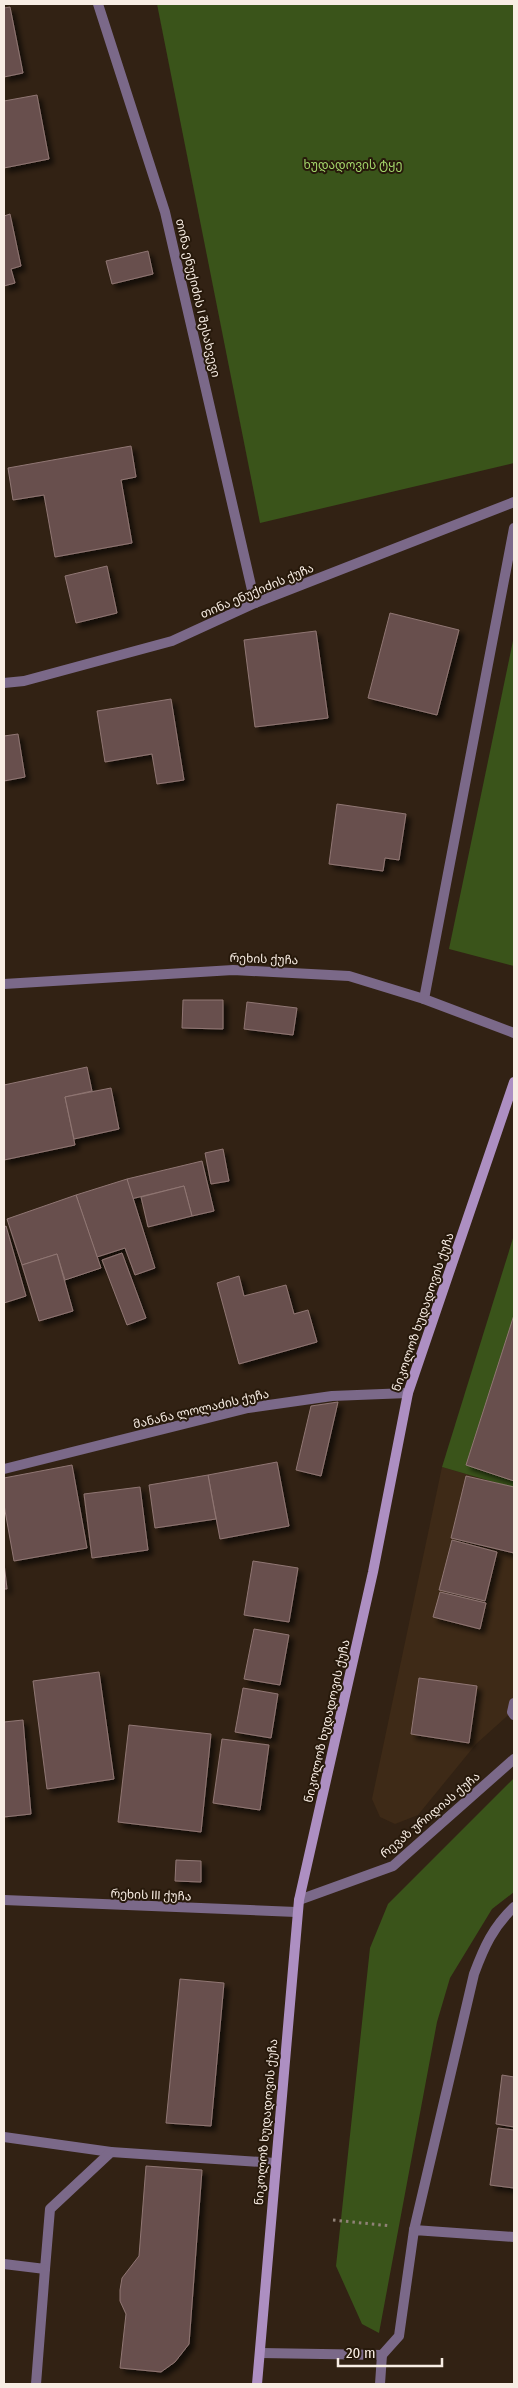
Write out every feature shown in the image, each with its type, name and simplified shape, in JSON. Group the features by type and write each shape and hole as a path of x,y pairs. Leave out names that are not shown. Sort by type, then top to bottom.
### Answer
{"main road":[{"name":"ნიკოლოზ ხუდადოვის ქუჩა","path":"257,2384 296,1912 373,1572 408,1393 514,1082"}],"street":[{"name":"თინა ენუქიძის I შესახვევი","path":"98,4 165,212 256,603"},
{"name":"თინა ენუქიძის ქუჩა","path":"4,683 24,681 172,641 256,603 514,502"},
{"path":"424,999 514,528"},
{"name":"რეხის ქუჩა","path":"4,984 233,970 349,976 424,999 514,1033"},
{"name":"მანანა ლოლაძის ქუჩა","path":"4,1469 248,1408 332,1396 408,1393"},
{"path":"514,1702 512,1712 514,1715"},
{"name":"რევაზ ურიდიას ქუჩა","path":"299,1900 393,1866 514,1759"},
{"name":"რეხის III ქუჩა","path":"4,1900 296,1912"},
{"path":"380,2384 382,2355 399,2336 414,2230 474,1974 485,1943 499,1921 514,1907"},
{"path":"4,2137 111,2152 275,2163"},
{"path":"36,2384 50,2209 111,2152"},
{"path":"414,2230 514,2237"},
{"path":"4,2264 45,2269"},
{"path":"261,2353 382,2355"}],"path":[{"path":"333,2220 391,2226"}],"shaded area":[{"path":"442,1467 514,1488 514,1710 476,1744 418,1815 395,1824 380,1817 372,1799"}],"green space":[{"name":"ხუდადოვის ტყე","path":"157,4 514,4 514,463 260,523"},
{"path":"514,636 514,966 449,949"},
{"path":"514,1235 514,1488 442,1467"},
{"path":"514,1778 514,1892 492,1909 450,1978 437,2022 379,2333 362,2324 336,2266 370,1948 388,1904"}],"building":[{"path":"10,7 23,73 4,77 4,8"},
{"path":"37,95 49,159 4,168 4,101"},
{"path":"10,214 21,266 11,269 15,283 4,286 4,216"},
{"path":"148,251 153,274 112,284 106,261"},
{"path":"131,446 136,477 121,480 132,543 55,557 44,495 13,500 8,468"},
{"path":"107,566 117,613 76,623 65,576"},
{"path":"390,613 459,630 437,715 368,698"},
{"path":"316,631 328,718 255,727 244,640"},
{"path":"171,699 184,780 157,784 152,754 105,762 97,711"},
{"path":"18,734 25,777 4,781 4,736"},
{"path":"337,804 406,814 399,860 385,858 383,871 329,864"},
{"path":"183,1000 223,1000 223,1029 182,1028"},
{"path":"247,1002 297,1008 293,1035 244,1029"},
{"path":"87,1067 92,1091 65,1097 75,1145 4,1160 4,1085"},
{"path":"111,1088 119,1129 74,1139 65,1097"},
{"path":"223,1149 229,1181 211,1184 205,1153"},
{"path":"202,1161 214,1211 192,1216 184,1186 131,1199 127,1179"},
{"path":"127,1179 155,1268 135,1275 125,1248 97,1257 76,1195"},
{"path":"184,1186 192,1216 148,1227 141,1197"},
{"path":"76,1195 101,1268 65,1280 57,1254 22,1265 7,1219"},
{"path":"6,1226 26,1296 4,1303 4,1227"},
{"path":"122,1253 146,1318 127,1325 102,1260"},
{"path":"57,1254 73,1311 39,1321 22,1265"},
{"path":"239,1276 244,1296 286,1285 294,1314 308,1310 317,1342 239,1364 217,1283"},
{"path":"514,1315 514,1481 466,1465"},
{"path":"338,1402 321,1476 296,1470 311,1406"},
{"path":"277,1462 289,1526 220,1539 208,1475"},
{"path":"72,1465 87,1548 14,1561 4,1505 4,1478"},
{"path":"208,1475 216,1519 155,1528 149,1485"},
{"path":"466,1476 514,1487 514,1553 451,1538"},
{"path":"140,1487 148,1550 92,1558 84,1494"},
{"path":"452,1540 497,1552 485,1601 439,1590"},
{"path":"253,1561 298,1568 289,1622 244,1615"},
{"path":"4,1563 7,1589 4,1589"},
{"path":"440,1592 486,1603 480,1629 433,1617"},
{"path":"254,1629 289,1635 280,1685 244,1679"},
{"path":"99,1672 114,1779 47,1789 33,1681"},
{"path":"419,1678 477,1686 469,1743 411,1734"},
{"path":"243,1688 278,1694 271,1738 235,1732"},
{"path":"23,1720 31,1814 4,1817 4,1722"},
{"path":"129,1725 211,1734 201,1832 118,1822"},
{"path":"222,1739 269,1745 260,1810 213,1803"},
{"path":"176,1860 201,1861 201,1882 175,1881"},
{"path":"180,1979 224,1983 211,2126 166,2123"},
{"path":"502,2075 514,2077 514,2127 496,2124"},
{"path":"498,2128 514,2130 514,2188 490,2185"},
{"path":"146,2166 202,2170 189,2344 175,2362 161,2372 120,2368 126,2314 120,2301 120,2290 122,2278 139,2256"}]}
